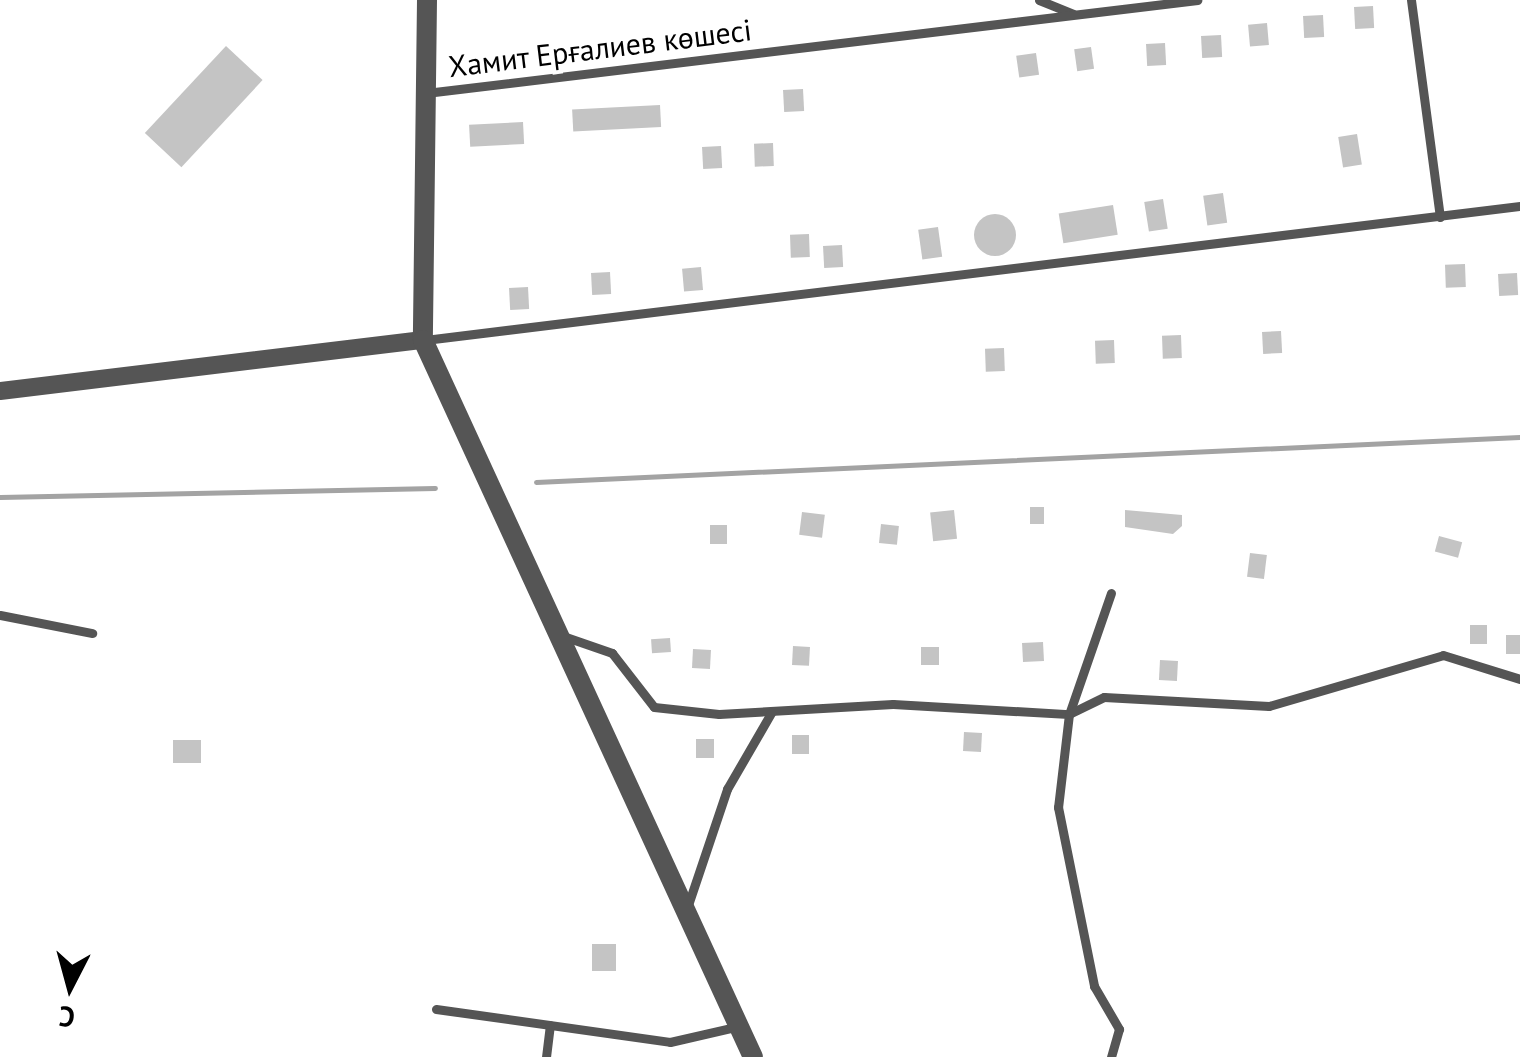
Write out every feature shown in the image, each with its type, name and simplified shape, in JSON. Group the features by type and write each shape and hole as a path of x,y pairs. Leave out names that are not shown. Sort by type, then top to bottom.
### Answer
{"street":[{"path":"426,0 422,340 753,1057"},
{"path":"0,391 422,340"}],"lane":[{"path":"1039,0 1076,16"},
{"name":"Хамит Ерғалиев көшесі","path":"426,94 1197,0"},
{"path":"1411,0 1440,217"},
{"path":"422,340 1520,206"},
{"path":"1111,593 1069,714 1058,807 1094,986 1118,1029 1112,1057"},
{"path":"0,616 92,633"},
{"path":"560,635 612,654 654,707 770,713 893,704 1069,714 1104,697 1269,706 1442,654 1520,679"},
{"path":"686,910 728,789 770,713"},
{"path":"436,1009 670,1042 740,1026"},
{"path":"546,1057 550,1025"}],"building":[{"path":"1373,6 1374,28 1355,29 1354,7"},
{"path":"1323,15 1324,37 1304,38 1303,16"},
{"path":"1267,23 1269,45 1250,47 1248,25"},
{"path":"1221,35 1222,57 1202,58 1201,36"},
{"path":"1165,43 1166,65 1147,66 1146,44"},
{"path":"226,46 263,80 181,167 145,133"},
{"path":"1091,47 1094,69 1077,71 1074,49"},
{"path":"1036,53 1039,75 1019,78 1016,56"},
{"path":"803,89 804,111 784,112 783,90"},
{"path":"660,105 661,127 573,132 572,110"},
{"path":"523,122 524,144 470,147 469,125"},
{"path":"1357,134 1362,165 1343,168 1338,137"},
{"path":"773,143 774,166 755,167 754,144"},
{"path":"721,146 722,168 703,169 702,147"},
{"path":"1223,193 1227,223 1207,225 1203,196"},
{"path":"1163,199 1168,229 1149,232 1144,202"},
{"path":"1113,205 1118,235 1063,243 1059,214"},
{"path":"995,214 1010,220 1016,235 1010,250 995,256 980,250 974,235 980,220"},
{"path":"938,227 942,257 922,259 918,230"},
{"path":"809,234 810,257 791,258 790,235"},
{"path":"842,245 843,267 824,268 823,246"},
{"path":"1465,264 1466,287 1446,288 1445,265"},
{"path":"701,267 703,290 684,292 682,269"},
{"path":"610,272 611,294 592,295 591,273"},
{"path":"1517,273 1518,295 1499,296 1498,274"},
{"path":"528,287 529,309 510,310 509,288"},
{"path":"1281,331 1282,353 1263,354 1262,332"},
{"path":"1181,335 1182,358 1163,359 1162,336"},
{"path":"1114,340 1115,363 1096,364 1095,341"},
{"path":"1004,348 1005,371 986,372 985,349"},
{"path":"1030,507 1044,507 1044,524 1030,524"},
{"path":"954,510 957,539 933,541 930,513"},
{"path":"1125,510 1182,515 1182,526 1173,534 1125,527"},
{"path":"802,512 825,515 822,538 799,535"},
{"path":"881,524 899,526 897,545 879,543"},
{"path":"710,525 727,525 727,544 710,544"},
{"path":"1439,536 1462,542 1458,558 1435,551"},
{"path":"1250,553 1267,555 1264,579 1247,577"},
{"path":"1470,625 1487,625 1487,644 1470,644"},
{"path":"1506,635 1520,635 1520,654 1506,654"},
{"path":"670,638 671,652 652,653 651,639"},
{"path":"1043,642 1044,661 1023,662 1022,643"},
{"path":"793,646 810,647 809,666 792,665"},
{"path":"921,647 939,647 939,665 921,665"},
{"path":"693,649 711,650 710,669 692,668"},
{"path":"1160,660 1178,661 1177,681 1159,680"},
{"path":"964,732 982,733 981,752 963,751"},
{"path":"792,735 809,735 809,754 792,754"},
{"path":"696,739 714,739 714,758 696,758"},
{"path":"173,740 201,740 201,763 173,763"},
{"path":"592,944 616,944 616,971 592,971"}],"waterway":[{"path":"536,482 1520,437"},
{"path":"0,497 435,488"}]}
